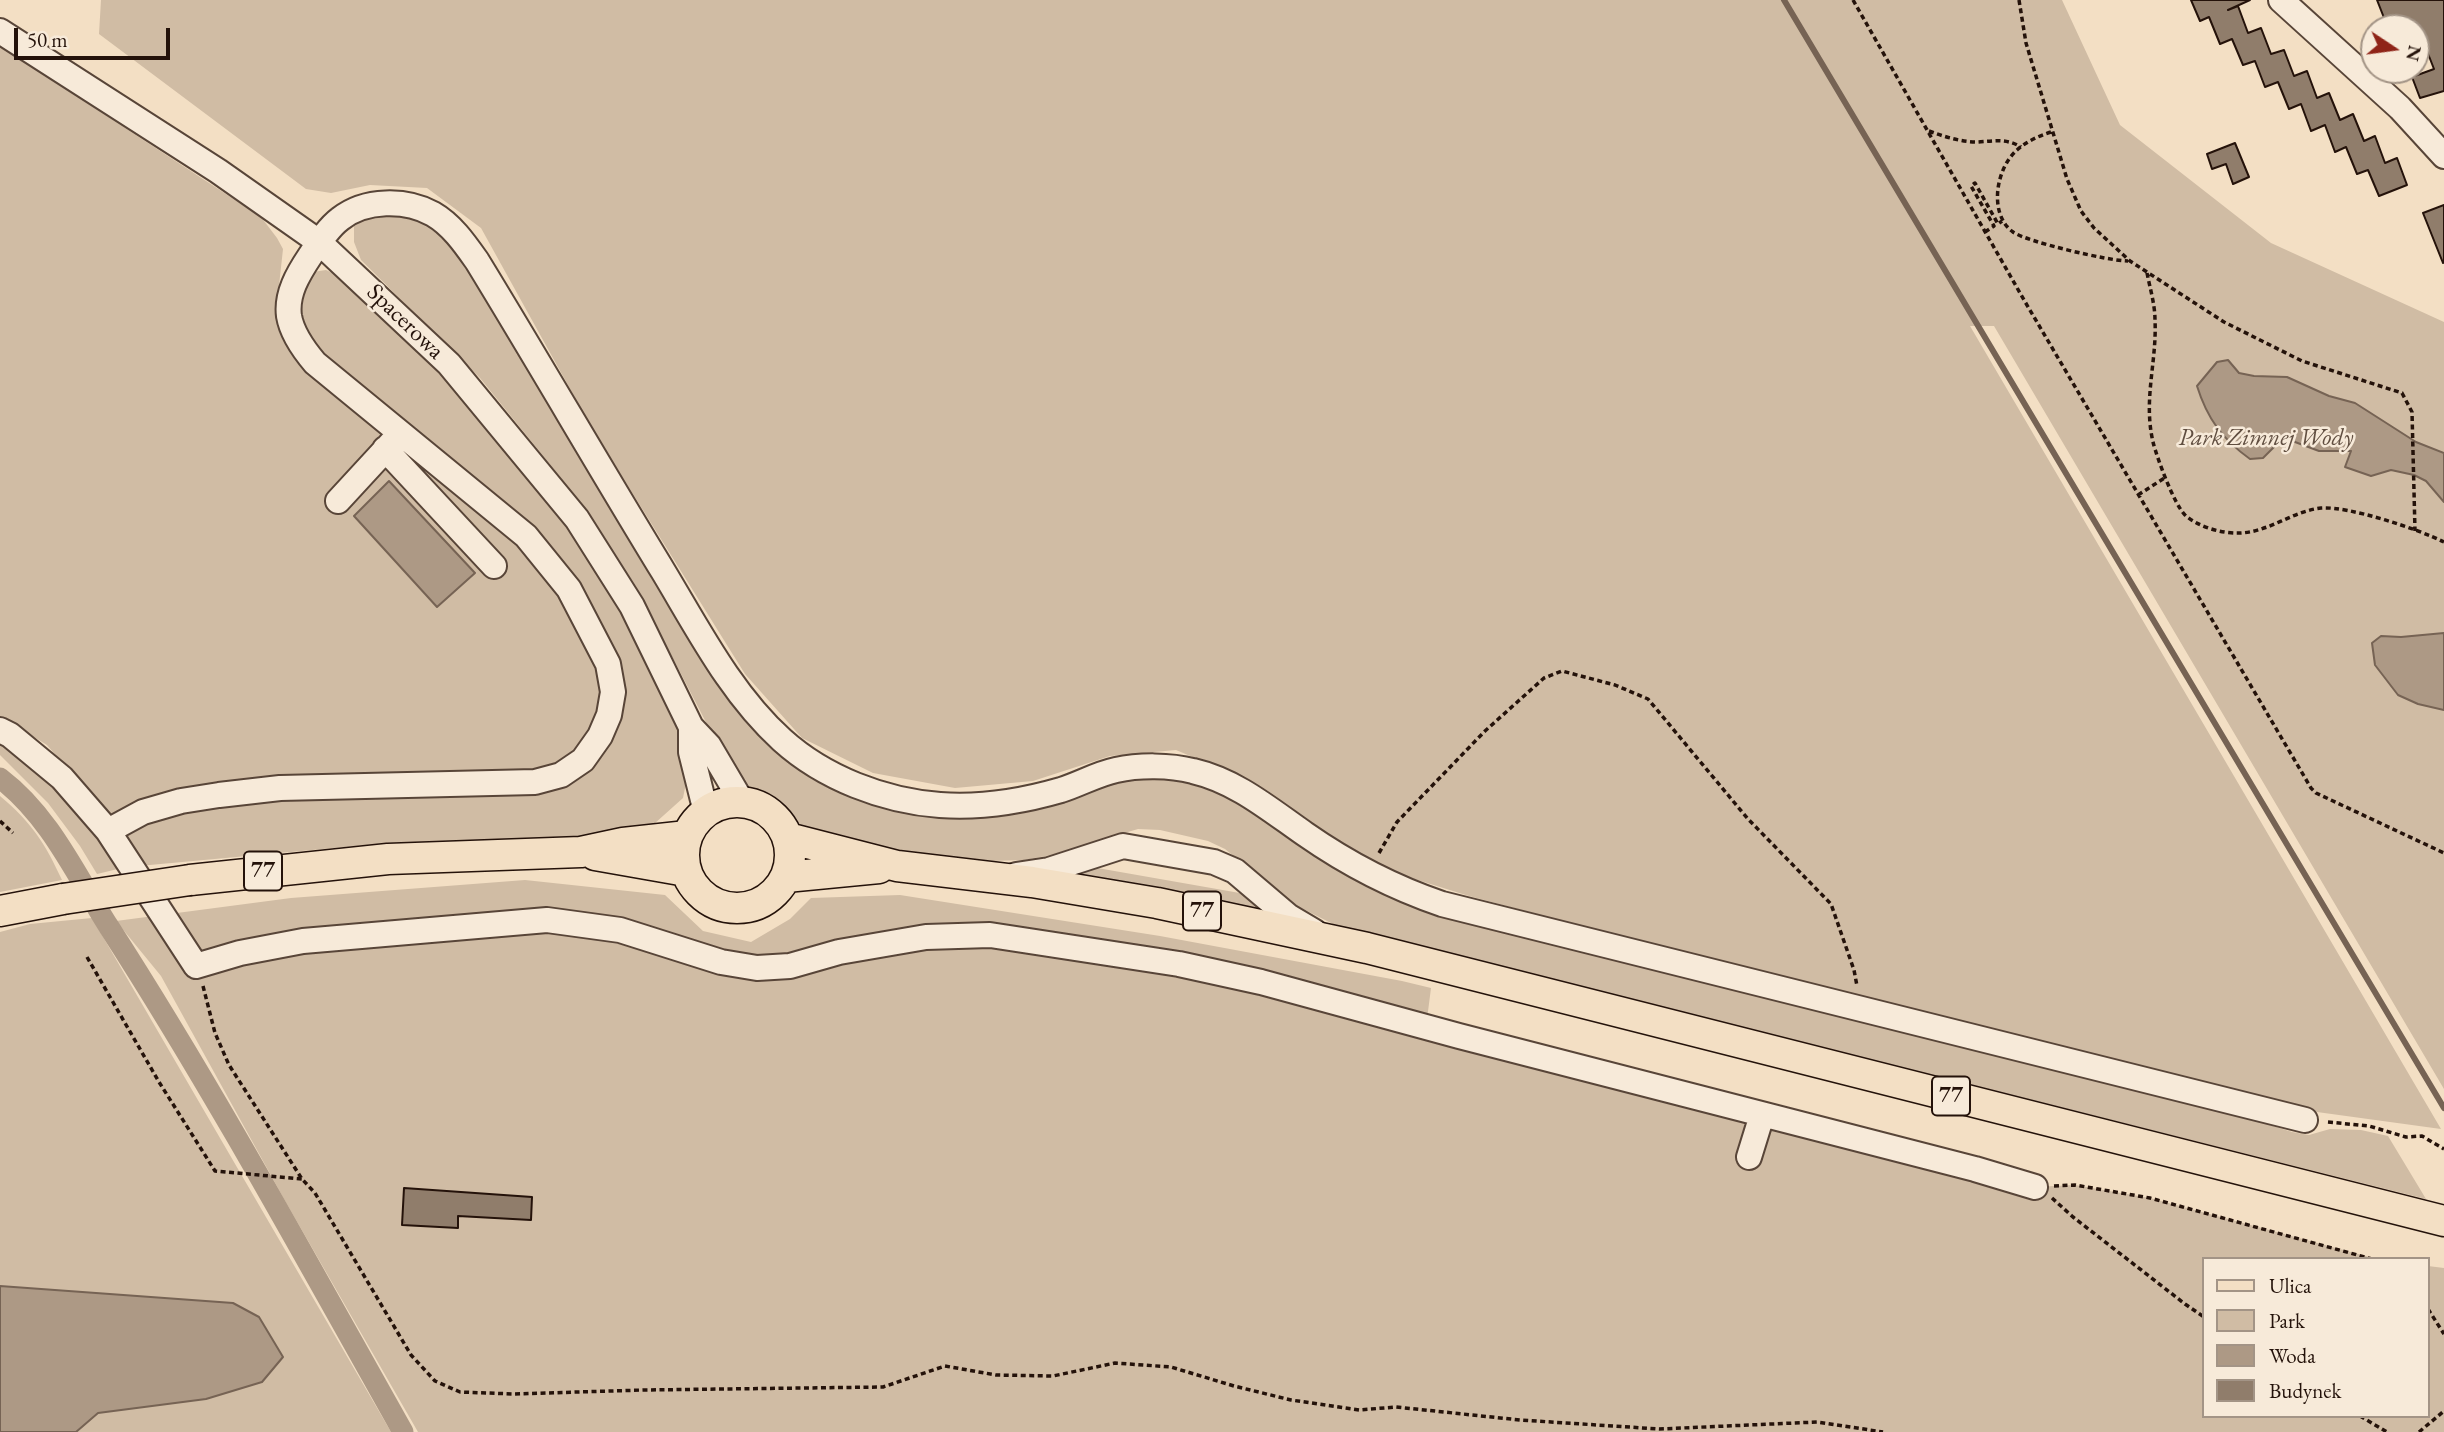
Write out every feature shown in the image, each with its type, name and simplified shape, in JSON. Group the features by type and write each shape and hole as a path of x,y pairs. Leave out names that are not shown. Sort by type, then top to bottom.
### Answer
{"main road":[{"path":"742,802 757,805 781,824 788,838 790,853 786,877 777,890 765,901 750,907 734,908 718,905 704,897 693,885 686,871 684,850 687,836 695,822 706,811 727,803 742,802"},
{"name":"77","path":"0,911 190,880 388,859 581,852 623,843 687,836"},
{"name":"77","path":"788,838 897,866 1157,902 1346,943 2444,1222"},
{"name":"77","path":"581,852 686,871"},
{"name":"77","path":"786,877 897,866"}],"street":[{"path":"2281,0 2400,108 2444,156"},
{"name":"Spacerowa","path":"0,31 207,164 319,242 449,364 578,519 632,606 691,727 709,746 742,802"},
{"path":"494,566 392,441 315,363 299,343 289,317 290,295 299,272 319,242 341,218 360,208 383,203 408,206 433,214 456,233 502,302 728,677 769,714 782,740 811,762 850,783 888,796 939,805 971,805 1015,801 1063,789 1115,770 1151,767 1191,770 1224,781 1253,796 1306,835 1368,874 1404,891 1491,918 2305,1120"},
{"path":"338,501 392,441"},
{"path":"107,831 143,812 219,794 280,788 535,782 561,775 583,760 600,736 613,692 608,664 569,589 526,536 392,441"},
{"name":"Spacerowa","path":"691,727 691,752 706,811"},
{"path":"0,730 10,735 62,778 107,831 196,966 240,953 303,941 547,920 620,930 721,962 757,968 790,966 839,952 926,937 990,935 1179,964 1260,992 1762,1115 1975,1169 2035,1187"},
{"path":"979,876 1026,874 1049,870 1123,846 1143,848 1224,865 1304,927 1346,943"},
{"path":"1749,1157 1762,1115"}],"path":[{"path":"1853,0 2137,495 2311,788 2316,793 2444,853"},
{"path":"2019,0 2026,43 2052,132 2067,180 2081,211 2094,228 2130,261 2224,322 2302,361 2402,393 2412,412 2416,531"},
{"path":"1927,130 1957,140 1979,142 1993,139 2021,147"},
{"path":"2052,132 2036,137 2021,147 2004,169 1997,191 2002,221 2014,234 2115,261 2130,261"},
{"path":"1985,232 1994,226 1971,186 1975,183 1998,223 2002,221"},
{"path":"2147,272 2155,320 2148,416 2154,445 2184,513 2197,523 2240,533 2268,526 2299,512 2324,508 2365,514 2444,542"},
{"path":"2137,495 2166,477"},
{"path":"1386,841 1397,822 1476,740 1544,678 1562,671 1615,685 1648,699 1748,819 1831,904 1854,970 1858,992 1853,1009"},
{"path":"0,821 13,833"},
{"path":"87,957 159,1082 215,1171 302,1179"},
{"path":"196,966 215,1033 229,1065 302,1179 315,1193 411,1356 435,1381 460,1392 514,1394 883,1387 945,1366 996,1375 1052,1376 1115,1363 1171,1367 1234,1387 1291,1400 1359,1410 1396,1407 1520,1420 1659,1429 1817,1422 1883,1432"},
{"path":"2305,1120 2369,1126 2406,1137 2422,1136 2444,1149"},
{"path":"2035,1187 2075,1185 2150,1198 2365,1257"},
{"path":"2035,1187 2202,1316"},
{"path":"2430,1312 2444,1334"},
{"path":"2419,1432 2444,1410"},
{"path":"2363,1418 2386,1432"}],"green space":[{"name":"Park Zimnej Wody","path":"101,0 2062,0 2120,125 2271,243 2444,322 2444,1089 1994,326 1970,326 2441,1129 2317,1112 2113,1059 1868,1002 1469,896 1395,873 1328,836 1252,782 1176,750 1110,756 1033,781 955,788 873,773 802,738 745,674 590,425 481,228 427,188 370,185 331,193 306,189 99,34"},
{"path":"0,46 261,217 283,249 277,304 290,348 476,502 558,586 601,674 602,697 599,721 565,763 535,772 124,816 106,814 47,745 0,716"},
{"path":"379,214 423,222 459,248 767,733 905,808 1138,773 1201,780 1362,877 2190,1100 2292,1132 2309,1135 2330,1129 2361,1130 2388,1136 2426,1199 1335,925 1293,904 1225,849 1208,841 1160,830 1138,829 1051,855 1024,860 992,861 858,846 806,829 779,807 742,783 726,761 634,583 561,478 480,378 361,260 354,242 354,224 358,220"},
{"path":"326,270 347,280 426,356 540,487 569,526 613,596 671,710 684,746 686,783 683,798 654,824 619,836 388,843 139,866 124,838 125,829 222,799 541,788 616,723 597,619 325,361 312,340 301,305 306,283 313,272"},
{"path":"0,732 92,823 122,868 97,874 48,803 0,755"},
{"path":"0,796 37,834 62,880 0,892"},
{"path":"1086,866 1251,895 1268,911 1064,874"},
{"path":"525,880 665,895 703,931 751,942 790,919 811,898 900,895 1160,936 1431,988 1426,1027 2035,1187 2075,1185 2150,1198 2370,1257 2202,1257 2202,1418 2430,1418 2430,1266 2444,1268 2444,1432 418,1432 284,1199 161,976 116,921 291,898"},
{"path":"92,918 391,1432 76,1432 97,1413 206,1399 0,1286 0,932 30,924"}],"water":[{"path":"2228,360 2239,373 2287,377 2329,396 2355,403 2416,442 2444,453 2444,502 2426,481 2414,475 2391,470 2371,476 2345,467 2351,451 2319,451 2295,442 2279,442 2263,458 2250,459 2231,444 2217,427 2197,386 2217,362"},
{"path":"389,481 475,573 437,607 354,516"},
{"path":"2444,633 2444,710 2418,704 2398,695 2375,665 2372,643 2381,636"},
{"path":"0,1286 233,1303 259,1317 283,1357 262,1382 206,1399 98,1413 76,1432 0,1432"}],"building":[{"path":"2191,0 2250,0 2228,10 2238,6 2248,33 2261,28 2271,54 2284,50 2294,76 2307,71 2317,98 2329,93 2340,120 2353,114 2364,141 2375,136 2385,163 2397,158 2407,185 2379,196 2368,170 2357,174 2346,147 2335,152 2325,125 2311,131 2301,104 2289,109 2278,82 2265,87 2255,61 2243,65 2232,39 2220,44 2209,17 2200,21"},
{"path":"2377,0 2444,0 2444,91 2420,98 2415,84 2430,84 2430,70 2434,69 2430,59 2430,14 2382,14"},
{"path":"2235,143 2249,177 2233,184 2226,164 2212,169 2207,154"},
{"path":"2444,205 2444,262 2443,263 2423,213"},
{"path":"404,1188 532,1197 531,1220 458,1216 458,1228 402,1225"}],"waterway":[{"path":"1784,0 2444,1108"},
{"path":"0,778 18,793 48,828 73,867 223,1114 403,1432"}]}
